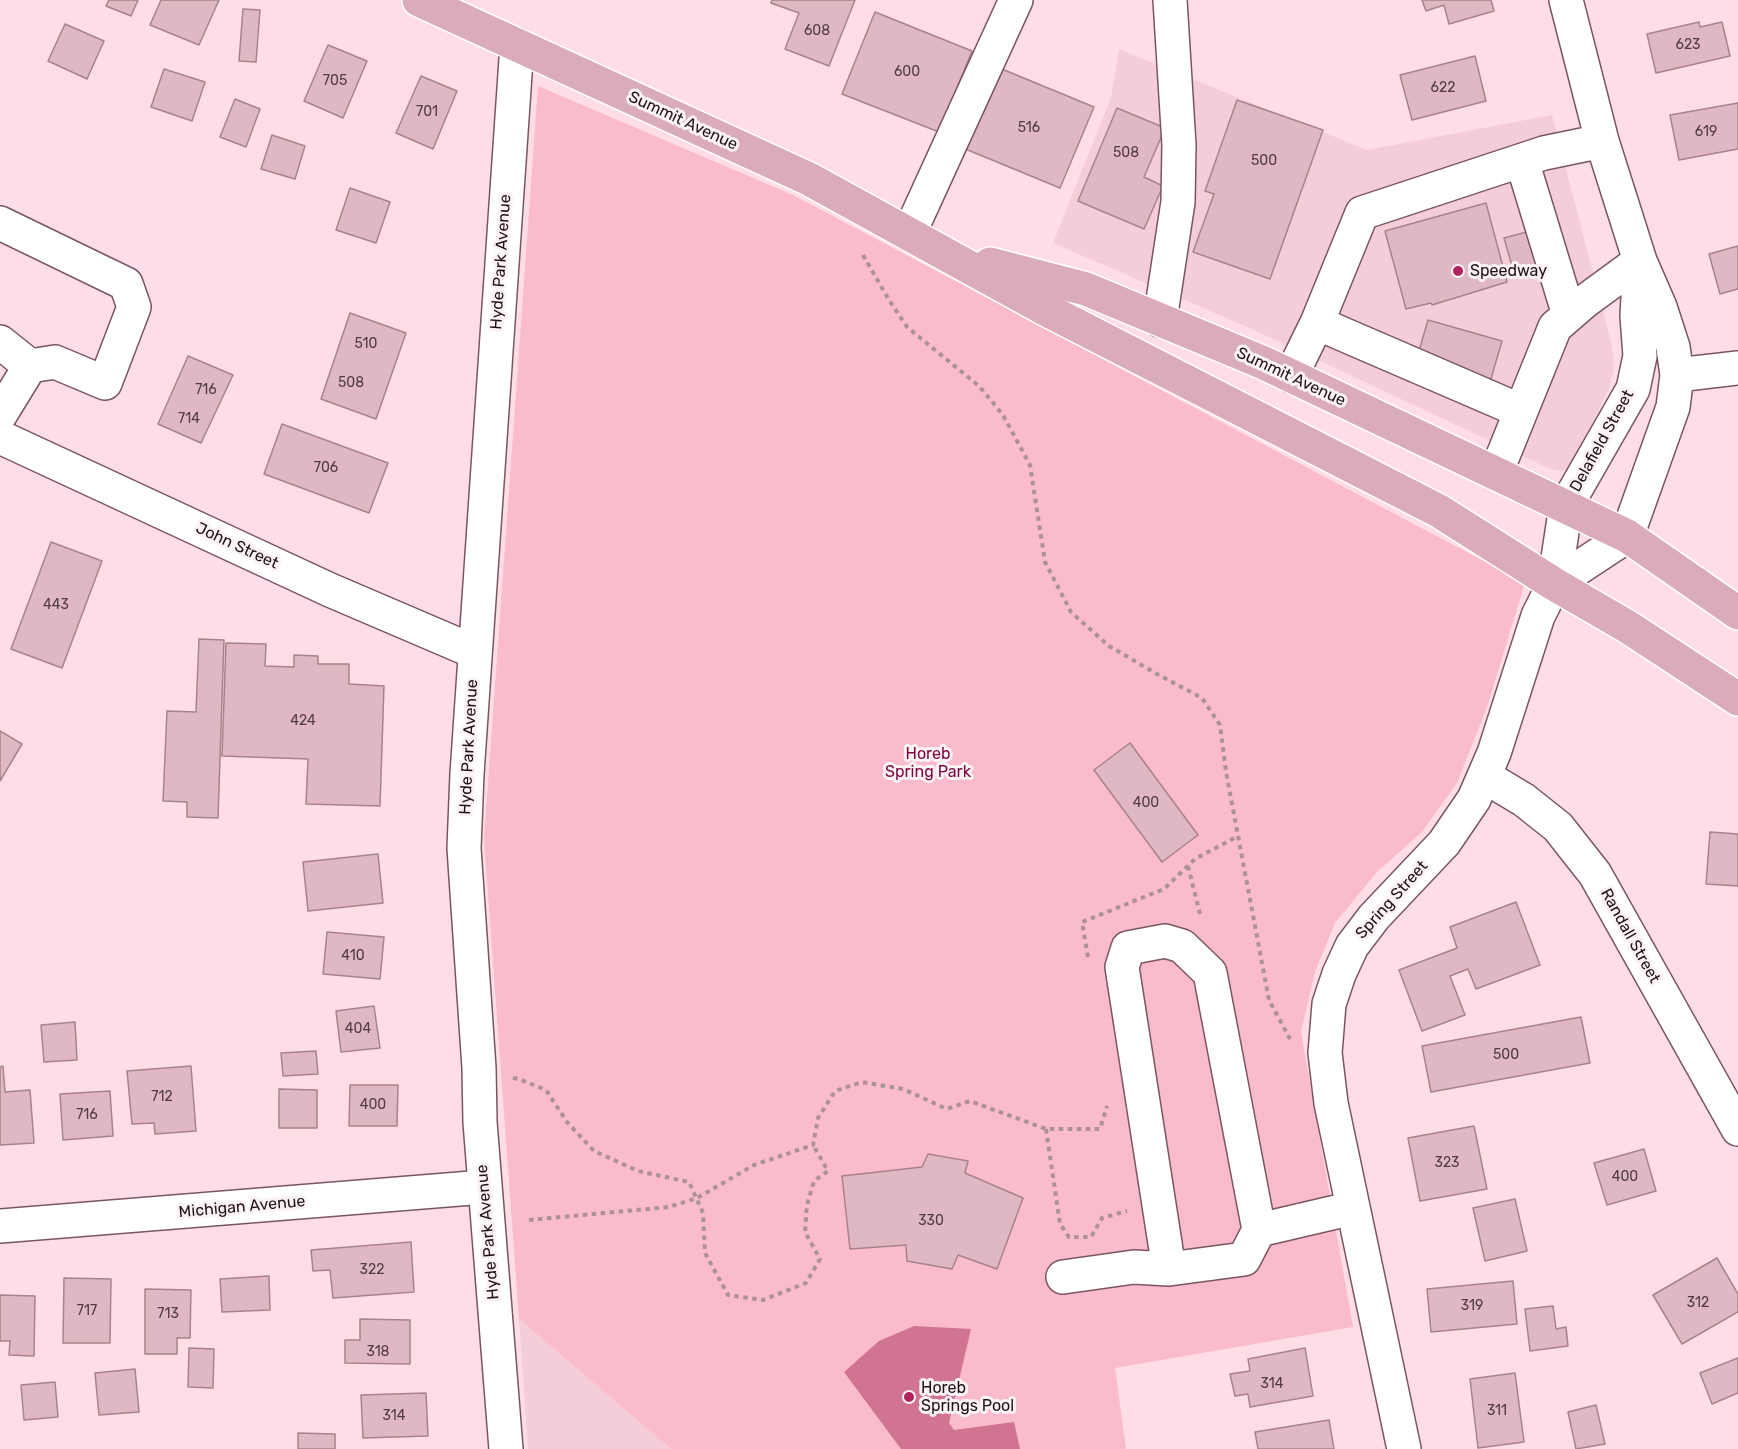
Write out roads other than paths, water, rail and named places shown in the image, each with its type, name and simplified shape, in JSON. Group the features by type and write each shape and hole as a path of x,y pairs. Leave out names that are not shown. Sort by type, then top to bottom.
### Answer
{"main road":[{"name":"Summit Avenue","path":"419,0 808,178 1045,309 1439,511 1554,584"},
{"name":"Summit Avenue","path":"942,251 1086,289 1291,376 1627,536"},
{"path":"1627,536 1738,613"},
{"path":"1554,584 1628,627 1738,699"}],"street":[{"path":"909,234 1016,0"},
{"path":"1160,320 1178,202 1179,145 1170,0"},
{"name":"Delafield Street","path":"1566,0 1602,141 1640,261 1660,307 1673,347 1677,375 1673,408 1627,536"},
{"name":"Hyde Park Avenue","path":"506,1449 484,1187 479,1068 464,848 466,774 517,45"},
{"path":"1291,376 1317,323 1362,213 1544,153 1602,141"},
{"path":"1522,161 1569,315"},
{"path":"0,224 126,284 134,308 105,383 56,363 30,366 0,342"},
{"path":"1496,473 1556,327 1640,261"},
{"name":"Delafield Street","path":"1554,584 1566,506 1633,389 1640,356 1637,316 1640,261"},
{"path":"1317,323 1521,411"},
{"path":"2,438 30,366"},
{"path":"1677,375 1738,368"},
{"name":"John Street","path":"2,438 330,590 475,652"},
{"path":"1554,584 1627,536"},
{"name":"Spring Street","path":"1404,1449 1331,1102 1326,1053 1329,1004 1352,946 1374,917 1444,843 1474,799 1494,753 1538,616 1554,584"},
{"name":"Randall Street","path":"1484,776 1524,800 1558,827 1595,874 1738,1129"},
{"path":"1063,1277 1134,1267 1169,1269 1244,1259 1259,1230 1210,973 1182,946 1165,941 1128,948 1122,967 1169,1269"},
{"name":"Michigan Avenue","path":"0,1226 484,1187"},
{"path":"1259,1230 1353,1208"}],"place":[{"name":"Speedway","path":"1458,271"},
{"name":"Horeb Springs Pool","path":"909,1397"}],"park label":[{"name":"Horeb Spring Park","path":"928,763"}]}
